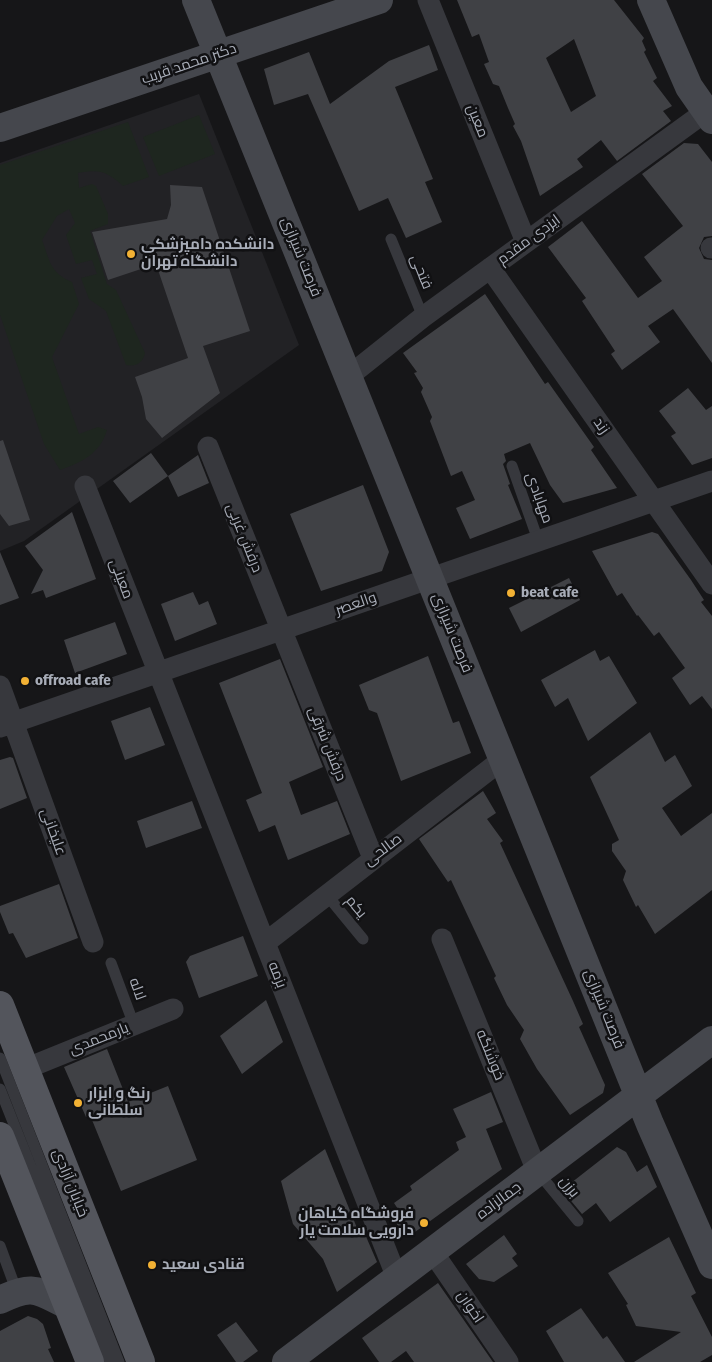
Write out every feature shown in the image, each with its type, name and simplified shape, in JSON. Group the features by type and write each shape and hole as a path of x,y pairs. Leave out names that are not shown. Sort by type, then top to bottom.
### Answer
{"main road":[{"name":"خیابان آزادی","path":"0,1004 141,1362"},
{"path":"0,1136 90,1362"}],"street":[{"name":"فرصت شیرازی","path":"196,0 639,1094 712,1265"},
{"name":"دکتر محمد قریب","path":"0,128 379,0"},
{"name":"معین","path":"428,0 526,242"},
{"path":"651,0 689,87 710,113"},
{"name":"ایزدی مقدم","path":"349,376 423,317 490,268 710,113"},
{"name":"زند","path":"490,268 712,584"},
{"name":"درفش غربی","path":"208,447 280,630"},
{"name":"والعصر","path":"7,725 712,481"},
{"name":"معینی","path":"85,486 158,672"},
{"name":"درفش شرقی","path":"280,630 374,858"},
{"name":"بزمه","path":"158,672 397,1278"},
{"name":"علیخانی","path":"0,686 7,725 93,942"},
{"name":"صالحی","path":"265,942 503,759"},
{"name":"خوشنگه","path":"442,939 537,1171"},
{"name":"یارمحمدی","path":"25,1069 173,1010"},
{"name":"جمالزاده","path":"286,1362 712,1040"},
{"name":"اخوان","path":"432,1251 508,1362"},
{"path":"6,1284 35,1290 67,1306"}],"lane":[{"name":"فتحی","path":"391,239 423,317"},
{"name":"مهابادی","path":"512,466 538,540"},
{"name":"یکم","path":"326,894 363,939"},
{"name":"لاله","path":"111,963 134,1025"},
{"path":"0,1058 119,1362"},
{"path":"0,1089 108,1362"},
{"name":"برزن","path":"537,1171 578,1221"},
{"path":"0,1248 6,1284"}],"shaded area":[{"name":"دانشکده دامپزشکی دانشگاه تهران","path":"199,94 299,345 24,541 0,551 0,163"},
{"path":"199,115 215,154 159,176 143,137"},
{"path":"128,122 149,177 123,186 102,172 78,173 79,188 92,184 96,186 108,214 108,224 90,231 107,284 116,290 145,353 141,362 136,365 126,365 106,311 89,299 81,278 97,274 92,260 76,264 66,235 75,223 69,209 57,216 42,240 52,266 59,275 72,282 79,304 52,357 79,434 98,427 107,430 95,451 76,464 60,470 44,444 0,315 0,165"}],"building":[{"path":"457,0 614,0 644,38 642,41 646,50 644,52 657,78 653,81 672,106 663,111 671,121 617,161 601,140 577,159 583,167 540,196 521,141 513,126 515,124 499,86 493,84 484,64 489,62 479,34 472,37","holes":["574,39 596,96 571,112 546,58"]},
{"path":"429,45 438,70 395,87 433,179 425,182 442,222 406,238 388,198 359,211 308,94 274,105 264,69 309,52 330,104 389,61"},
{"path":"684,143 698,144 712,162 712,236 704,237 699,248 704,259 712,260 712,363 673,309 648,326 660,342 622,370 611,354 615,351 582,301 586,298 548,247 582,221 638,298 662,281 644,257 683,226 642,174"},
{"path":"170,185 202,187 250,331 203,346 220,393 162,438 146,419 142,397 135,377 188,358 156,264 108,280 92,232 167,219 171,205"},
{"path":"485,294 545,384 548,382 594,447 591,450 617,488 563,503 550,485 530,443 504,454 506,461 503,464 510,484 508,485 522,519 470,539 456,508 475,500 462,471 451,476 430,421 432,417 421,392 423,388 414,373 417,372 403,353"},
{"path":"688,388 706,410 712,406 712,458 692,465 671,436 676,433 659,411"},
{"path":"3,440 30,520 9,526 0,514 0,441"},
{"path":"151,453 168,476 130,503 113,481"},
{"path":"198,455 209,483 178,497 168,476"},
{"path":"363,485 389,552 382,571 321,591 290,514"},
{"path":"72,512 96,579 46,598 43,590 31,594 43,570 25,546"},
{"path":"652,532 658,534 691,580 704,600 701,602 712,616 712,709 702,696 690,705 672,678 685,668 659,632 654,636 637,616 622,593 617,596 592,551"},
{"path":"0,552 19,598 0,605"},
{"path":"569,578 580,600 521,632 509,608"},
{"path":"193,592 199,605 208,601 217,624 175,641 161,604"},
{"path":"115,622 127,654 75,673 64,640"},
{"path":"595,650 600,661 609,656 637,703 588,741 568,698 555,707 541,680"},
{"path":"428,656 453,723 459,721 471,753 401,781 377,713 369,710 359,685"},
{"path":"280,659 323,767 289,782 301,815 337,801 350,834 288,860 275,825 259,832 246,800 262,793 219,683"},
{"path":"150,707 165,745 125,760 111,721"},
{"path":"650,732 665,762 675,755 692,786 662,808 681,836 712,813 712,890 655,934 638,905 636,907 623,880 626,871 612,851 612,844 619,840 590,777"},
{"path":"13,758 27,798 0,809 0,760"},
{"path":"483,791 496,813 487,819 503,841 500,843 583,1024 579,1027 605,1085 603,1093 570,1115 537,1069 520,1039 524,1030 507,1005 494,978 496,976 451,880 448,882 419,839"},
{"path":"192,801 202,828 146,848 137,821"},
{"path":"59,884 78,938 26,958 13,933 9,934 0,912 0,906"},
{"path":"243,936 258,976 199,998 186,962 190,956"},
{"path":"266,1000 283,1042 242,1074 220,1036"},
{"path":"107,1049 128,1102 168,1086 197,1160 121,1191 90,1115 86,1117 64,1067"},
{"path":"491,1092 503,1122 486,1129 502,1169 415,1232 409,1225 401,1231 393,1218 400,1212 394,1203 412,1190 410,1186 459,1150 456,1142 466,1137 453,1109"},
{"path":"617,1147 626,1152 637,1172 647,1165 657,1187 610,1222 596,1203 582,1214 562,1190"},
{"path":"325,1149 357,1228 361,1225 377,1262 337,1292 323,1259 293,1224 281,1181"},
{"path":"504,1235 517,1254 512,1258 518,1266 494,1282 479,1279 466,1264"},
{"path":"669,1237 696,1293 691,1296 712,1337 712,1355 700,1362 634,1362 681,1332 636,1326 626,1305 628,1304 608,1273"},
{"path":"438,1283 493,1362 414,1362 406,1351 391,1362 379,1362 362,1338"},
{"path":"581,1308 603,1339 607,1336 625,1362 564,1362 546,1331"},
{"path":"28,1316 37,1319 43,1324 51,1348 48,1349 54,1362 0,1362 0,1331"},
{"path":"236,1322 258,1351 243,1362 236,1362 217,1335"}],"place":[{"name":"دانشکده دامپزشکی دانشگاه تهران","path":"131,254"},
{"name":"beat cafe","path":"511,593"},
{"name":"offroad cafe","path":"25,681"},
{"name":"رنگ و ابزار سلطانی","path":"78,1103"},
{"name":"فروشگاه گیاهان دارویی سلامت یار","path":"424,1223"},
{"name":"قنادی سعید","path":"152,1265"}]}
